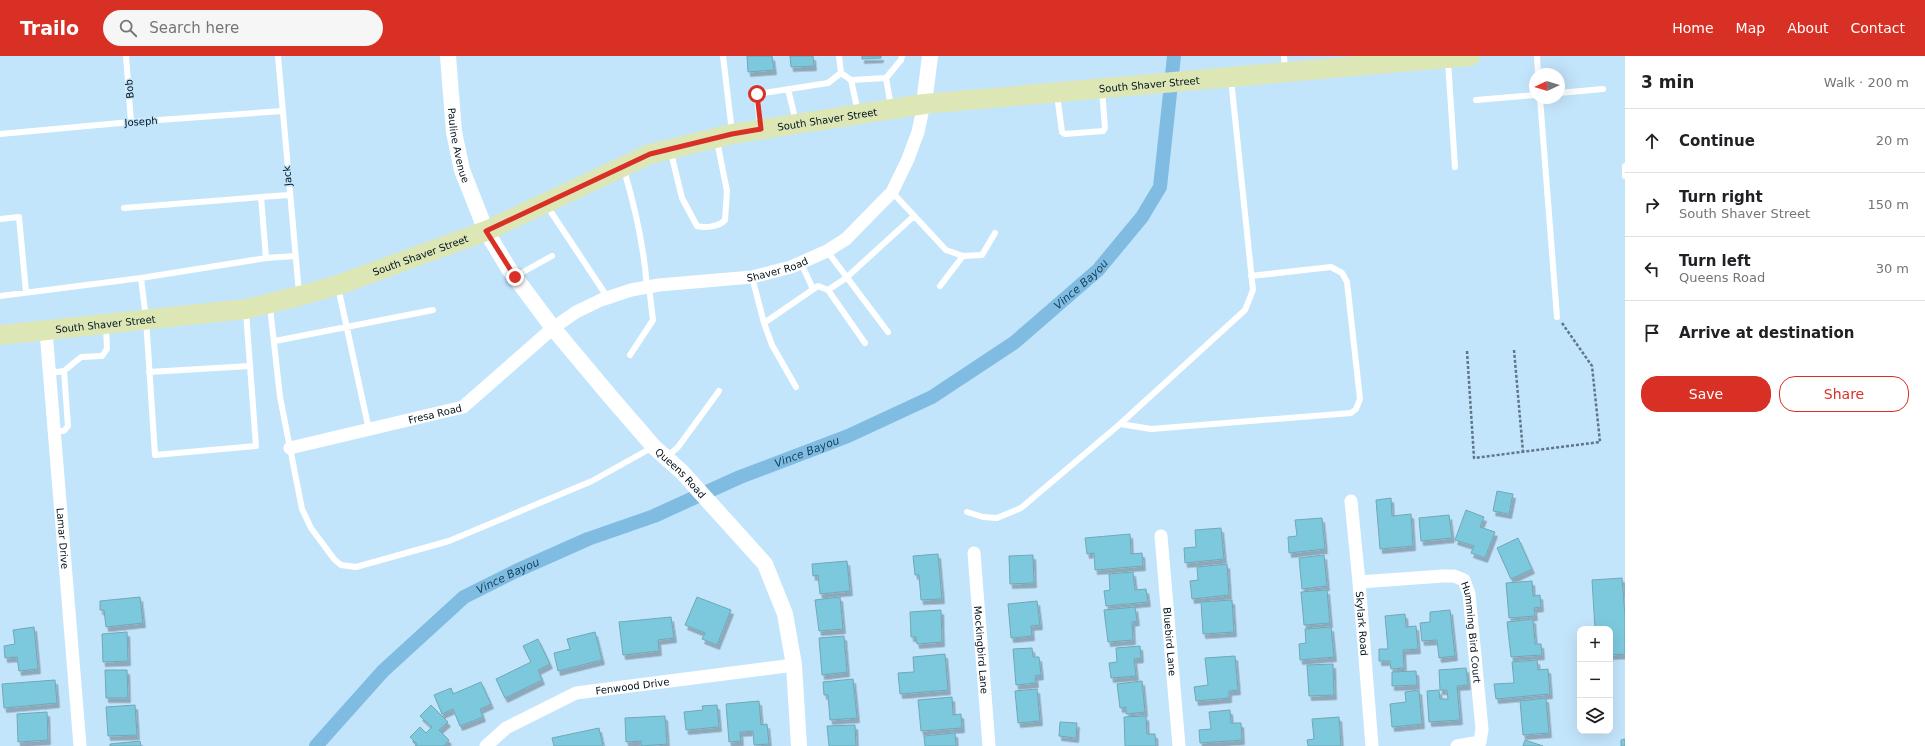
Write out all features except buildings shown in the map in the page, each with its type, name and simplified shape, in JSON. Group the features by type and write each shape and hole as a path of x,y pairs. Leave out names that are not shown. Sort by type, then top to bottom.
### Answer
{"main road":[{"name":"South Shaver Street","path":"0,335 246,309 299,296 338,285 486,231 650,154 724,136 891,108 1057,91 1231,76 1284,64 1470,56"}],"street":[{"name":"Pauline Avenue","path":"448,56 454,132 462,170 486,231"},
{"path":"924,104 930,56"},
{"name":"Shaver Road","path":"553,328 576,312 608,298 648,287 752,277 792,267 827,251 846,239 892,192 908,159 918,132 924,104"},
{"name":"Queens Road","path":"486,231 515,277 553,328 654,447 682,472 765,564 785,614 794,665 799,746"},
{"name":"Fresa Road","path":"290,448 463,407 553,328"},
{"name":"Lamar Drive","path":"46,331 80,746"},
{"name":"Skylark Road","path":"1351,501 1360,582 1372,746"},
{"name":"Bluebird Lane","path":"1161,536 1179,746"},
{"name":"Mockingbird Lane","path":"974,553 989,746"},
{"name":"Humming Bird Court","path":"1360,582 1443,576 1454,576 1464,580 1469,594 1482,728 1480,742 1456,746"},
{"name":"Fenwood Drive","path":"486,746 506,728 576,693 794,665"}],"lane":[{"name":"Bob","path":"126,56 131,122"},
{"name":"Jack","path":"278,56 299,296"},
{"path":"670,149 682,198 697,226 702,227 721,225 725,220 727,191 724,136 723,56"},
{"path":"839,56 841,73 851,80 886,78 901,60 902,56"},
{"path":"1537,56 1538,68"},
{"path":"1447,58 1455,167"},
{"path":"761,129 757,94 828,83 841,73"},
{"path":"967,512 983,517 997,518 1020,508 1120,424 1245,310 1253,290 1231,76"},
{"path":"886,78 891,108"},
{"path":"851,80 858,113"},
{"path":"1057,91 1062,132 1064,134 1103,131 1105,128 1102,87"},
{"path":"788,89 796,123"},
{"path":"1565,92 1603,89"},
{"path":"1476,100 1529,96"},
{"path":"1540,104 1557,317"},
{"name":"Joseph","path":"0,134 131,122 282,111"},
{"path":"1625,166 1625,176"},
{"path":"623,167 634,204 653,320 630,355"},
{"path":"892,192 946,250 963,256 982,255 995,233"},
{"path":"124,208 289,195"},
{"path":"261,197 266,258"},
{"path":"545,204 608,298"},
{"path":"828,290 846,278 914,216"},
{"path":"0,219 20,217 26,292"},
{"path":"566,249 573,245"},
{"path":"827,251 888,332"},
{"path":"0,296 141,278 266,258 295,256"},
{"path":"515,277 552,256"},
{"path":"940,286 963,256"},
{"path":"801,263 813,289"},
{"path":"1120,424 1151,429 1351,413 1356,409 1360,398 1347,282 1342,273 1331,267 1251,276"},
{"path":"752,277 764,323 772,345 796,387"},
{"path":"141,278 146,319 155,455 256,446 246,309"},
{"path":"338,285 369,430"},
{"path":"764,323 818,286 828,290 864,343"},
{"path":"270,303 280,397 302,509 311,528 334,559 341,565 349,567 449,541 592,481 654,447"},
{"path":"275,341 433,310"},
{"path":"50,373 64,371 81,357 102,356 107,349 105,324"},
{"path":"149,372 250,366"},
{"path":"54,431 64,431 68,426 64,371"},
{"path":"667,458 678,447 719,390"}],"path":[{"path":"1467,351 1474,458 1600,442 1592,366 1557,317"},
{"path":"1514,350 1523,452"}],"waterway":[{"name":"Vince Bayou","path":"316,746 383,671 464,597 516,571 588,539 654,516 740,477 848,436 932,397 1015,342 1098,270 1142,217 1160,187 1174,56"}],"route":[{"path":"515,277 486,231 650,154 732,134 761,129 757,94"}]}
